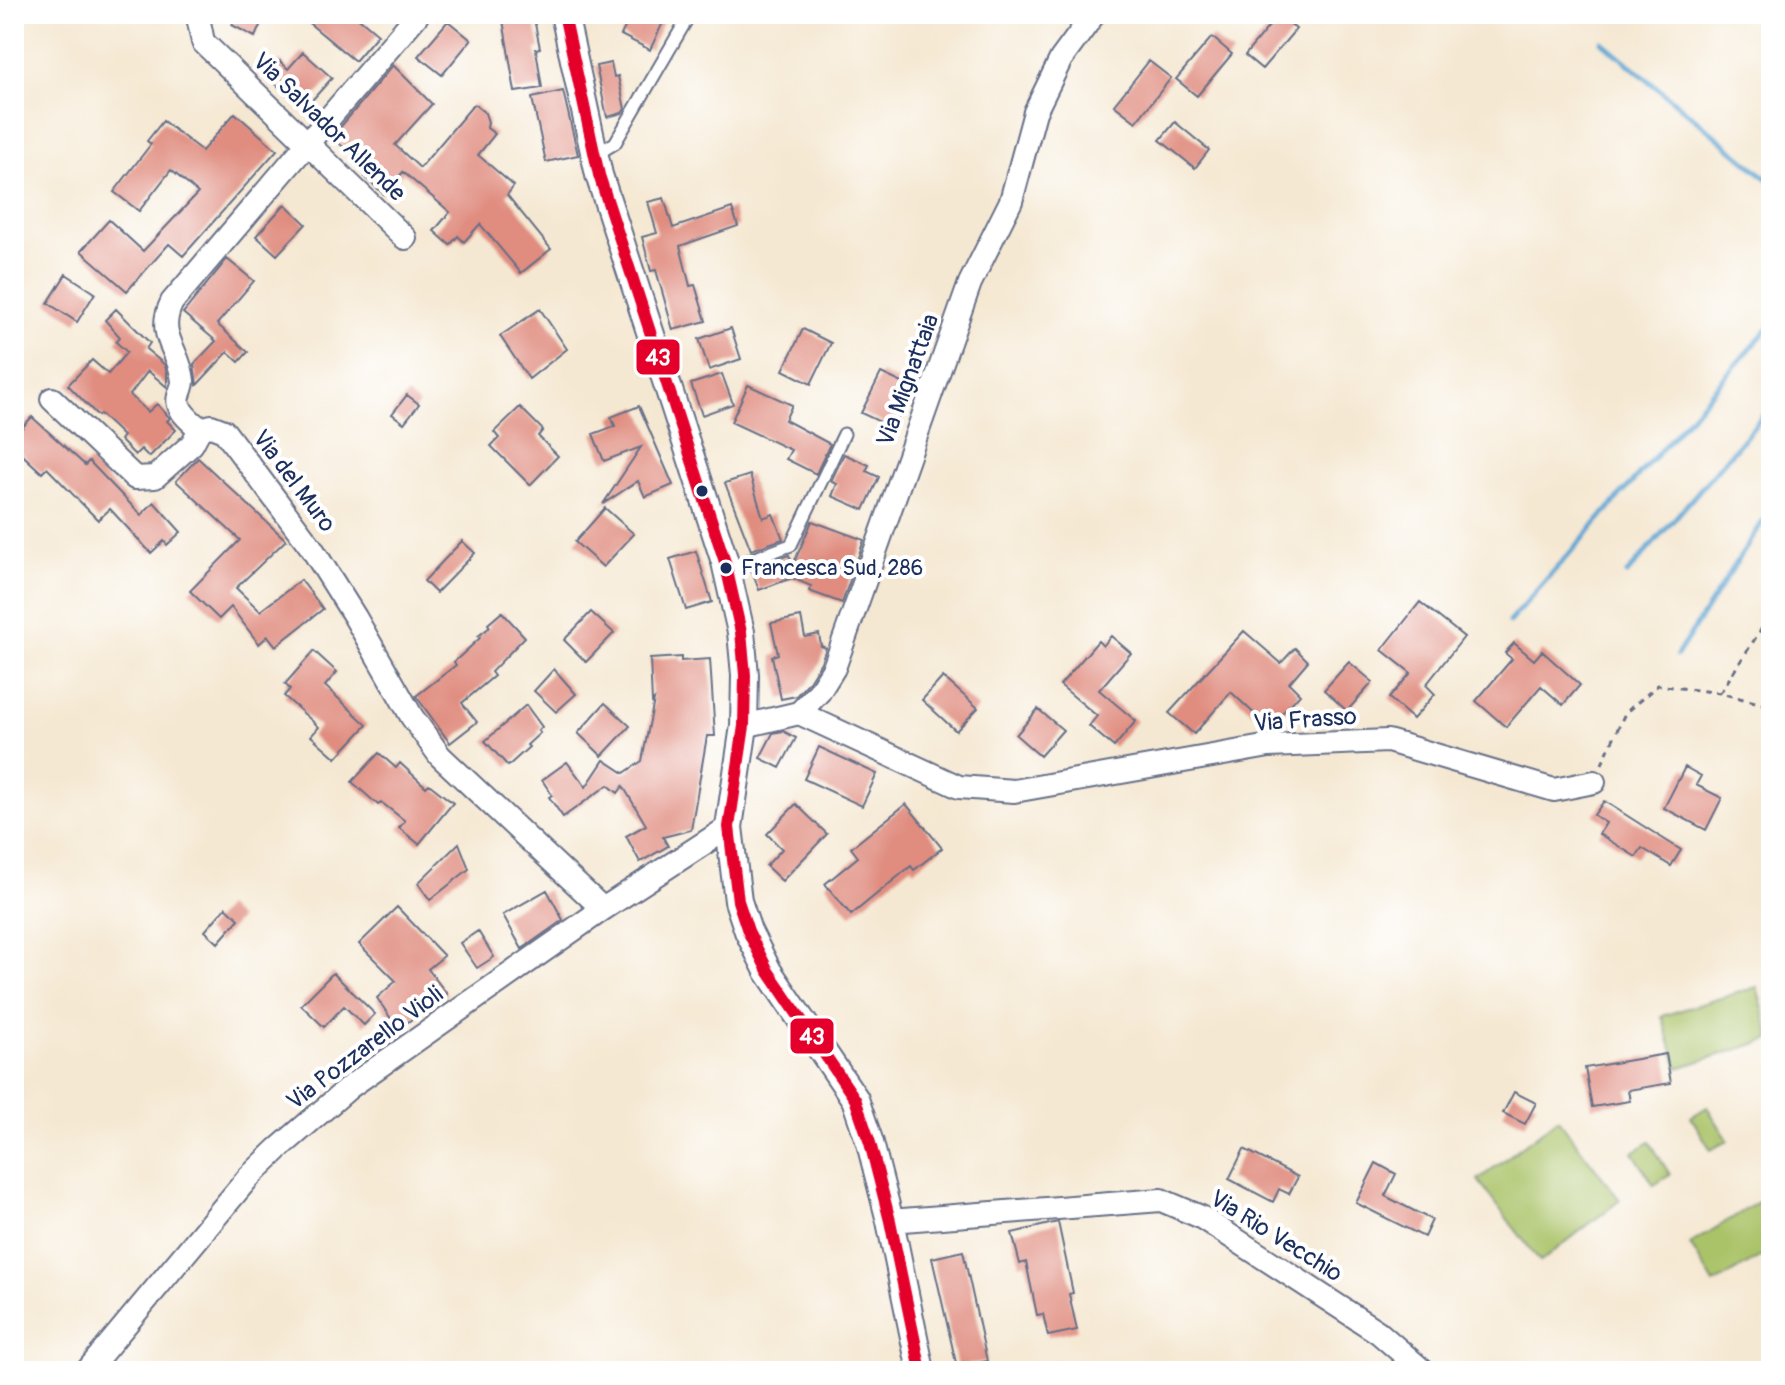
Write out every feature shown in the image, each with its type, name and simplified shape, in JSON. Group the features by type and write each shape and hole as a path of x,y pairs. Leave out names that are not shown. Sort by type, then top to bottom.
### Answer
{"street":[{"name":"Via Salvador Allende","path":"200,14 203,42 405,238"},
{"path":"52,399 135,478 155,477 192,444 200,429 179,407 183,381 164,327 172,302 418,14"},
{"path":"564,14 594,155 639,303 727,568 741,632 745,675 744,726 729,827 738,901 748,931 768,971 855,1099 890,1221 921,1371"},
{"name":"Via Mignattaia","path":"799,713 819,692 834,668 970,283 1011,201 1035,112 1061,59 1094,14"},
{"name":"Via del Muro","path":"200,429 211,426 224,431 311,547 412,717 440,756 603,909"},
{"path":"744,726 799,713"},
{"name":"Via Frasso","path":"799,713 959,787 1014,791 1269,746 1388,741 1554,790 1594,782"},
{"name":"Via Pozzarello Violi","path":"87,1371 248,1178 351,1086 603,909 729,827"},
{"name":"Via Rio Vecchio","path":"890,1221 1161,1200 1201,1217 1378,1332 1423,1371"}],"lane":[{"path":"594,155 615,143 690,14"},
{"path":"727,568 791,545 844,434"}],"path":[{"path":"1720,693 1771,614"},
{"path":"1594,782 1625,713 1658,685 1720,693 1771,706"}],"green space":[{"path":"1757,987 1771,1039 1678,1068 1662,1016"},
{"path":"1707,1107 1728,1140 1711,1150 1691,1117"},
{"path":"1558,1119 1620,1200 1540,1262 1478,1180"},
{"path":"1650,1142 1670,1175 1654,1185 1633,1152"},
{"path":"1766,1197 1771,1205 1771,1250 1714,1284 1690,1244"}],"building":[{"path":"237,14 265,14 255,37 232,25"},
{"path":"298,14 354,14 378,34 355,61"},
{"path":"533,14 540,48 536,49 542,88 515,92 503,20"},
{"path":"632,14 667,14 650,50 621,35"},
{"path":"1279,14 1296,29 1262,69 1245,55"},
{"path":"448,21 471,40 442,75 418,56"},
{"path":"1212,37 1232,54 1197,96 1176,79"},
{"path":"303,52 332,78 304,109 267,76 280,61 288,69"},
{"path":"1149,61 1171,78 1136,122 1114,105"},
{"path":"611,63 614,77 618,76 625,109 622,113 607,117 596,66"},
{"path":"393,65 432,104 395,145 420,168 474,104 485,113 487,128 495,134 478,155 514,186 507,195 551,249 521,273 480,224 464,242 458,236 450,245 434,231 450,212 403,172 384,194 365,177 371,171 332,137"},
{"path":"563,91 578,155 546,162 532,98"},
{"path":"235,113 277,150 183,256 169,244 127,291 81,251 109,220 143,251 198,193 171,170 139,211 114,192 151,144 147,141 163,121 202,151"},
{"path":"1175,122 1209,150 1195,168 1160,140"},
{"path":"664,198 673,228 732,208 738,226 680,246 690,286 695,285 706,321 673,330 656,270 651,271 642,237 657,233 648,202"},
{"path":"285,204 306,224 277,255 256,236"},
{"path":"227,259 254,281 217,324 248,352 239,362 228,352 197,385 194,364 216,341 183,313"},
{"path":"66,274 95,293 77,322 48,303"},
{"path":"116,309 150,343 146,349 165,365 167,373 167,387 148,371 130,395 148,412 157,404 176,430 149,457 141,449 135,455 120,440 123,436 68,385 92,360 108,374 127,352 116,342 120,337 105,320"},
{"path":"540,309 567,349 529,379 500,336"},
{"path":"731,328 741,359 709,370 699,339"},
{"path":"803,329 831,343 811,384 783,370"},
{"path":"881,373 913,388 893,428 861,413"},
{"path":"722,374 733,404 702,415 691,384"},
{"path":"748,385 792,405 785,420 830,444 816,474 786,459 791,450 731,422"},
{"path":"407,395 419,404 404,423 392,414"},
{"path":"639,406 673,485 645,497 638,481 603,504 641,447 604,461 593,434 615,426 611,417"},
{"path":"520,407 543,430 538,436 558,456 530,485 491,446 499,438 494,432"},
{"path":"32,417 85,465 89,461 141,515 154,502 181,532 167,545 164,541 151,553 110,509 98,520 47,468 42,473 14,447 14,436"},
{"path":"844,454 869,465 866,471 879,477 864,510 832,496 837,484 831,481"},
{"path":"198,458 286,540 236,588 260,611 301,580 323,609 276,646 268,636 259,644 231,607 219,619 190,591 240,540 176,481"},
{"path":"750,475 763,518 773,514 783,539 751,550 725,483"},
{"path":"605,508 634,534 603,567 575,542"},
{"path":"812,521 864,540 842,603 809,591 811,586 792,578 759,590 751,569 789,555 793,565"},
{"path":"462,541 475,553 436,593 424,581"},
{"path":"696,551 712,602 686,610 670,559"},
{"path":"1420,602 1464,637 1426,685 1435,694 1413,719 1389,698 1411,673 1382,650"},
{"path":"502,612 525,637 491,672 494,676 462,703 477,722 450,743 416,696 456,665 454,662"},
{"path":"591,612 614,633 586,662 564,640"},
{"path":"801,617 805,637 819,634 821,646 826,648 808,683 796,696 781,699 772,656 778,654 771,623"},
{"path":"1244,631 1281,663 1295,648 1308,661 1289,683 1300,694 1277,719 1269,712 1261,720 1231,692 1194,734 1169,713"},
{"path":"1111,636 1131,653 1099,690 1136,721 1114,747 1089,726 1097,716 1060,685 1098,641 1103,646"},
{"path":"1514,643 1534,660 1542,651 1580,685 1563,705 1541,686 1506,727 1476,701 1512,659 1505,653"},
{"path":"314,651 337,672 325,686 367,725 336,758 311,736 319,727 284,696 290,689 285,684"},
{"path":"681,657 681,661 710,659 715,736 707,736 691,830 663,837 668,846 640,862 626,836 646,825 623,786 618,793 608,785 563,817 542,780 567,762 586,787 604,760 624,773 642,761 654,700 652,702 650,659"},
{"path":"1349,662 1373,682 1347,711 1324,690"},
{"path":"554,669 576,694 556,712 534,691"},
{"path":"943,677 978,708 956,731 922,700"},
{"path":"605,703 630,726 602,756 578,733"},
{"path":"526,705 542,727 527,745 529,747 508,766 485,741"},
{"path":"1038,709 1063,730 1040,756 1016,735"},
{"path":"783,731 796,738 780,768 760,758 773,733"},
{"path":"819,747 877,774 862,806 804,779"},
{"path":"379,753 396,768 400,763 426,787 429,784 453,803 419,844 399,828 405,821 381,802 378,805 352,782"},
{"path":"1685,767 1701,776 1696,785 1722,798 1706,830 1664,808"},
{"path":"1604,801 1681,850 1671,866 1642,848 1636,857 1599,834 1606,823 1594,815"},
{"path":"796,804 827,834 782,881 766,866 782,849 767,834"},
{"path":"906,804 942,848 914,870 911,866 851,915 825,884 858,857 851,848"},
{"path":"459,843 469,869 430,900 418,883"},
{"path":"547,890 563,920 522,949 503,915"},
{"path":"226,907 239,919 218,943 205,931"},
{"path":"397,907 444,956 428,969 447,994 398,1029 377,998 396,981 359,944"},
{"path":"478,931 494,957 477,968 460,943"},
{"path":"333,973 375,1014 364,1025 344,1006 324,1027 301,1005"},
{"path":"1666,1054 1671,1083 1628,1090 1630,1101 1592,1107 1585,1068"},
{"path":"1514,1092 1536,1103 1525,1124 1503,1113"},
{"path":"1244,1149 1298,1177 1289,1194 1279,1189 1273,1202 1229,1179"},
{"path":"1376,1163 1396,1174 1385,1196 1432,1220 1424,1237 1356,1203"},
{"path":"1058,1222 1073,1293 1069,1294 1077,1330 1048,1336 1043,1314 1037,1315 1026,1262 1020,1264 1012,1233"},
{"path":"963,1251 987,1361 957,1367 932,1258"}],"waterway":[{"path":"1602,42 1771,182"},
{"path":"1509,622 1771,325"},
{"path":"1627,574 1771,407"},
{"path":"1677,655 1771,509"}],"transit line":[{"name":"43","path":"564,14 599,175 725,562 741,632 745,675 744,726 729,827 738,901 748,931 768,971 855,1099 890,1221 921,1371"}],"place":[{"name":"Francesca Sud, 286","path":"726,568"}]}
